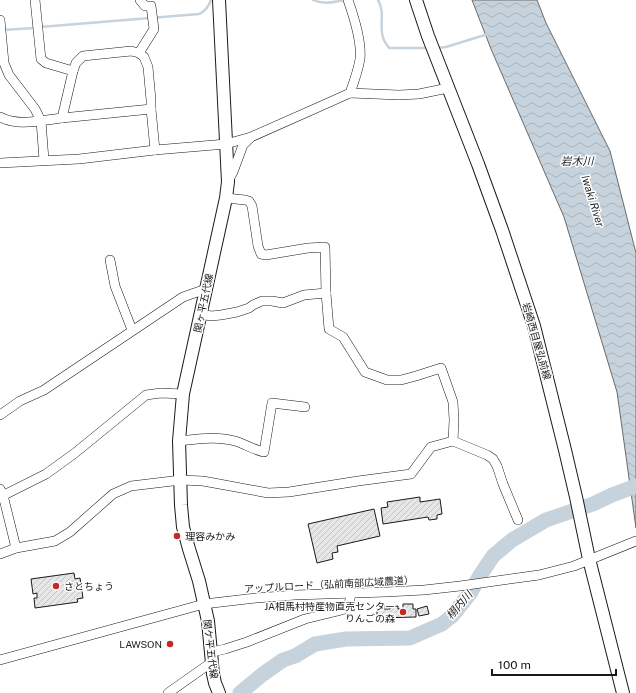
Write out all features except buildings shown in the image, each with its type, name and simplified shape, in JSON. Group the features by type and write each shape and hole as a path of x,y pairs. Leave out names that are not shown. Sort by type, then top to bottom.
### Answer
{"main road":[{"name":"関ヶ平五代線","path":"204,604 183,527 179,442 183,394 226,198 228,182 219,0"},
{"name":"岩崎西目屋弘前線","path":"416,0 428,36 478,164 520,283 542,355 576,497 589,560 623,693"},
{"name":"関ケ平五代線","path":"204,604 208,621 217,692"}],"street":[{"path":"35,0 41,59 46,63 72,71"},
{"path":"139,53 154,29 151,6 145,6 140,0"},
{"path":"349,2 356,26 360,59 350,93"},
{"path":"1,27 2,63 9,75 35,109 41,121 44,160"},
{"path":"62,118 72,71 76,63 83,56 131,51 139,53 144,57 148,67 155,150"},
{"path":"0,163 79,159 155,150 226,144 251,136 350,93 399,95 419,94 448,88"},
{"path":"0,118 16,122 41,121 151,109"},
{"path":"228,182 243,145 251,136"},
{"path":"226,198 249,201 252,206 258,246 261,254 325,247 326,293 329,329 344,337 365,372 387,380 401,380 441,368 453,402 453,441"},
{"path":"110,260 115,286 132,330"},
{"path":"0,415 20,401 44,390 183,297 206,289"},
{"path":"201,314 211,316 221,315 249,308 262,300 283,303 304,295 326,293"},
{"path":"16,548 1,494 46,474 75,453 146,395 160,393 183,394"},
{"path":"179,442 222,438 236,441 264,452 272,403 305,407"},
{"path":"0,554 16,548 55,541 70,532 113,494 131,486 181,480 203,481 268,493 289,492 411,474 431,447 453,441 493,459 518,520"},
{"name":"アップルロード（弘前南部広域農道）","path":"0,660 204,604 295,595 394,592 504,580 548,573 574,566 636,541"},
{"path":"168,693 212,657 225,649 305,619 342,610 349,605 351,593"}],"water":[{"name":"岩木川","path":"472,0 537,0 546,23 610,151 636,253 636,528 617,392 564,217 491,49"}],"waterway":[{"path":"40,27 199,14 206,8 211,0"},
{"path":"313,0 325,3 345,0"},
{"path":"378,0 382,16 382,35 389,48 430,48"},
{"path":"2,30 35,28"},
{"path":"437,48 446,47 488,34"},
{"name":"栩内川","path":"240,693 283,660 295,656 315,644 346,639 410,638 442,624 452,616 471,592 493,556 512,540 546,520 593,504 636,486"}],"place":[{"name":"理容みかみ","path":"177,536"},
{"name":"さとちょう","path":"56,586"},
{"name":"JA相馬村特産物直売センター りんごの森","path":"403,612"},
{"name":"LAWSON","path":"170,644"}],"water label":[{"name":"Iwaki River","path":"593,201"}]}
